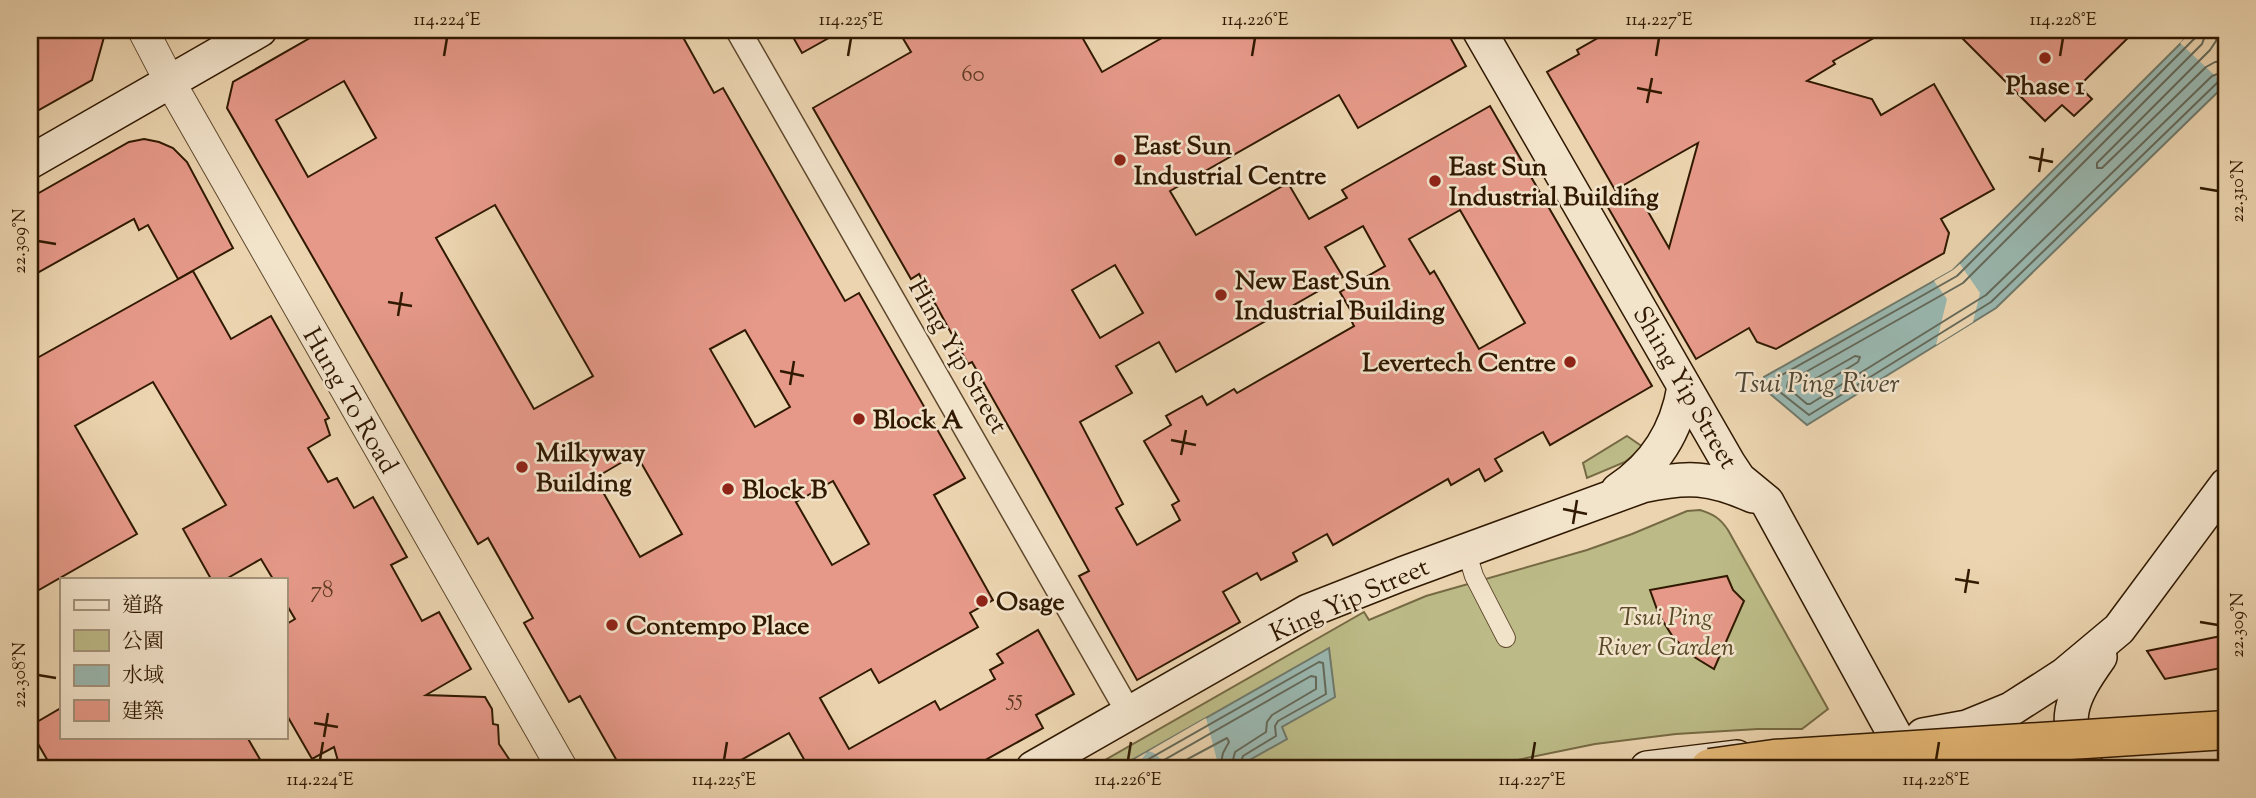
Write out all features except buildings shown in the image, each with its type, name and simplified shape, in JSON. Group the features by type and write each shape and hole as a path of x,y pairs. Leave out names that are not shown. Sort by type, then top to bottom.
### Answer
{"highway":[{"path":"1710,768 1774,759 2226,730"}],"main road":[{"path":"30,162 261,30"},
{"name":"Shing Yip Street","path":"1479,30 1729,464 1752,492 1767,502 1898,739"},
{"name":"King Yip Street","path":"1604,499 1631,481 1653,460 1670,434 1680,410 1685,387"},
{"name":"King Yip Street","path":"1033,768 1308,611 1604,499 1652,484 1703,479 1729,486 1767,502"},
{"path":"2087,768 2073,735 2072,705 2085,679 2119,629 2226,485"},
{"path":"1647,768 1842,743 1898,739 1967,727 2011,709 2064,675 2119,629"}],"street":[{"name":"Hung To Road","path":"143,30 170,82 562,768"},
{"name":"Hing Yip Street","path":"737,30 1129,713"},
{"path":"1466,550 1474,576 1507,638"}],"green space":[{"path":"1627,436 1643,447 1625,462 1587,478 1583,463"},
{"name":"Tsui Ping River Garden","path":"1700,510 1716,517 1728,530 1828,709 1802,729 1676,734 1595,744 1478,768 1091,768 1364,612 1369,620 1426,596 1587,550 1687,511"}],"water":[{"name":"Tsui Ping River","path":"2194,30 2226,30 2226,84 1996,308 1807,425 1762,387 1764,377 1953,270"},
{"path":"1329,648 1335,697 1282,727 1287,739 1248,761 1246,768 1118,768"}],"pier":[{"path":"2194,30 2226,30 2225,85 2180,43"},
{"path":"1960,264 1980,293 1973,322 1936,345 1947,299 1934,281"},
{"path":"1206,718 1219,768 1171,768 1149,751"},
{"path":"1147,752 1135,768 1121,768 1123,766"}],"place":[{"name":"Phase 1","path":"2045,58"},
{"name":"East Sun Industrial Centre","path":"1120,160"},
{"name":"East Sun Industrial Building","path":"1435,181"},
{"name":"New East Sun Industrial Building","path":"1221,295"},
{"name":"Levertech Centre","path":"1570,362"},
{"name":"Block A","path":"859,419"},
{"name":"Milkyway Building","path":"522,467"},
{"name":"Block B","path":"728,489"},
{"name":"Osage","path":"982,601"},
{"name":"Contempo Place","path":"612,625"}]}
